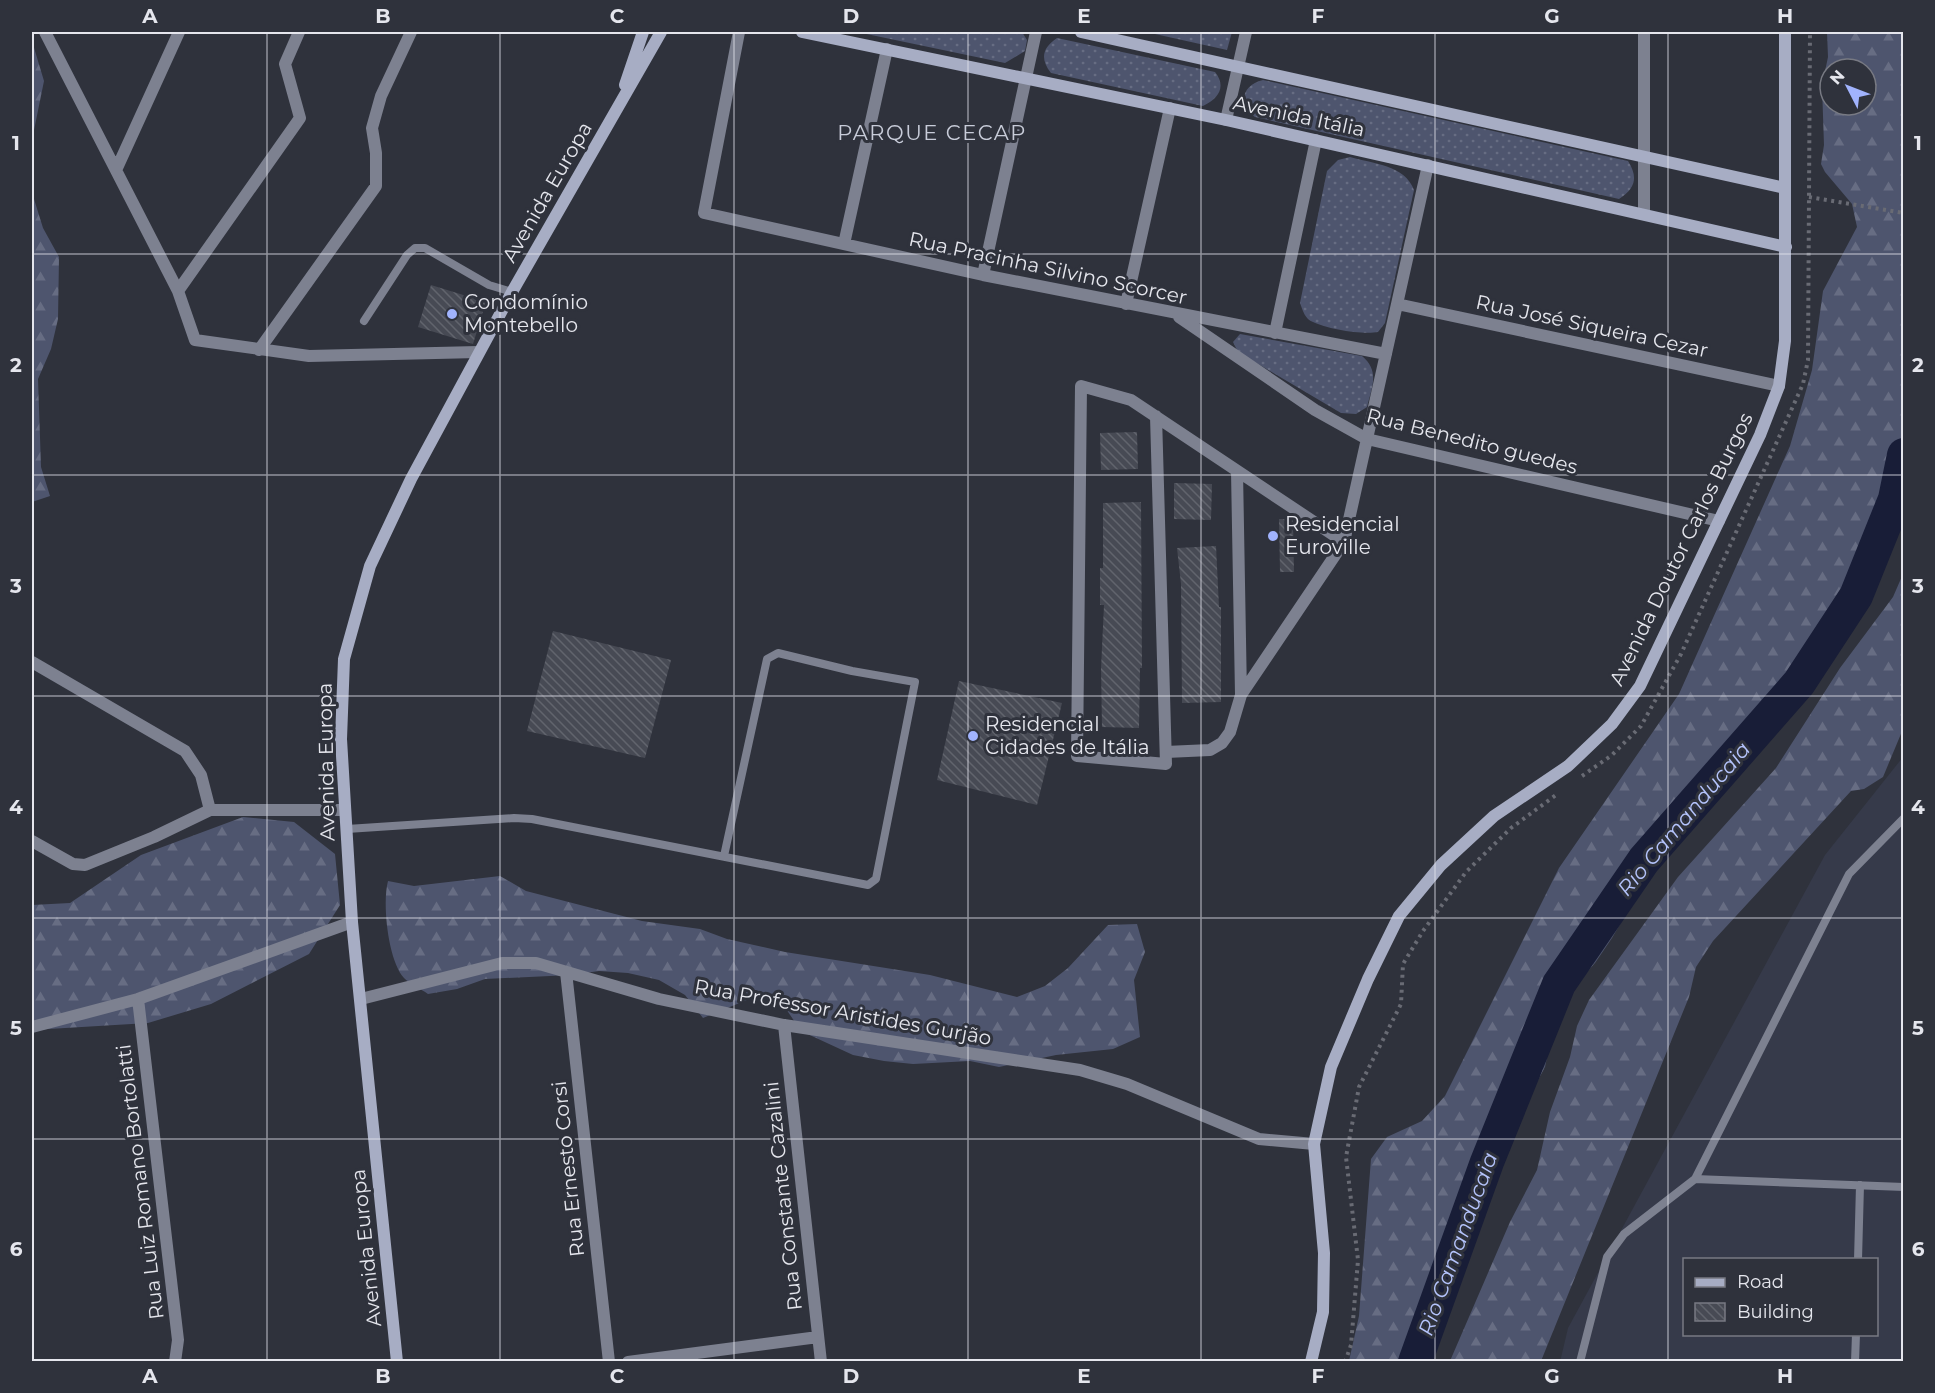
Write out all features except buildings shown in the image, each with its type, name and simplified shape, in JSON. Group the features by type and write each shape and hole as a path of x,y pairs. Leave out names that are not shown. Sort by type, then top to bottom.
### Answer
{"street":[{"path":"45,32 117,168 178,291 195,340 309,356 478,352"},
{"path":"117,168 179,32"},
{"path":"178,291 300,118 285,64 299,32"},
{"path":"260,350 376,186 376,153 372,128 381,96 411,32"},
{"name":"Avenida Europa","path":"614,117 643,32"},
{"name":"Avenida Europa","path":"397,1362 352,922 341,739 344,659 370,566 411,479 478,352 661,32"},
{"name":"Rua Pracinha Silvino Scorcer","path":"739,32 704,213 983,275 1386,354"},
{"name":"Avenida Itália","path":"802,32 1226,120 1786,247"},
{"path":"983,275 1036,32"},
{"name":"Avenida Itália","path":"1087,32 1785,188"},
{"path":"1226,120 1246,32"},
{"path":"1644,32 1644,213"},
{"name":"Avenida Doutor Carlos Burgos","path":"1311,1362 1323,1312 1324,1265 1314,1144 1331,1067 1368,979 1399,916 1441,865 1494,816 1568,766 1612,724 1640,686 1760,435 1779,386 1785,341 1785,32"},
{"path":"844,244 887,49"},
{"path":"1126,304 1170,108"},
{"path":"1275,333 1316,140"},
{"path":"1166,752 1210,750 1222,743 1230,732 1241,695 1344,542 1428,165"},
{"name":"Rua José Siqueira Cezar","path":"1397,304 1779,386"},
{"name":"Rua Benedito guedes","path":"1175,314 1315,410 1367,439 1719,520"},
{"path":"1156,416 1166,764 1077,756 1081,386 1131,400 1156,416 1344,542"},
{"path":"1237,471 1241,695"},
{"path":"32,662 185,751 201,775 210,810"},
{"path":"32,841 73,864 85,865 154,837 210,810 345,810"},
{"path":"32,1027 138,999 352,922"},
{"name":"Rua Professor Aristides Gurjão","path":"361,999 502,963 536,963 659,999 784,1026 1080,1070 1127,1084 1259,1139 1314,1144"},
{"name":"Rua Ernesto Corsi","path":"566,972 609,1362"},
{"name":"Rua Luiz Romano Bortolatti","path":"138,999 178,1340 175,1362"},
{"name":"Rua Constante Cazalini","path":"784,1026 821,1362"},
{"path":"628,1362 818,1337"}],"lane":[{"path":"364,321 407,255 415,248 425,248 489,285 512,292"},
{"path":"347,829 514,818 532,819 868,885 874,883 915,682 852,671 778,653 772,654 767,659 724,856"},
{"path":"1580,1362 1607,1257 1624,1234 1695,1179 1849,874 1904,818"},
{"path":"1695,1179 1904,1187"},
{"path":"1858,1258 1860,1185"},
{"path":"1855,1362 1856,1336"}],"path":[{"path":"1810,32 1809,197 1904,213"}],"shaded area":[{"path":"1903,757 1903,1361 1560,1362 1568,1328 1825,855"}],"green space":[{"path":"857,32 1022,32 1027,40 1025,51 1005,63"},
{"path":"1146,32 1232,32 1227,50"},
{"path":"1827,32 1902,32 1903,463 1881,521 1855,608 1840,634 1764,724 1749,749 1650,857 1635,883 1627,912 1612,938 1595,963 1575,985 1561,1011 1551,1038 1545,1067 1516,1120 1492,1172 1460,1222 1450,1250 1440,1308 1421,1361 1349,1361 1359,1316 1371,1159 1387,1137 1422,1121 1445,1096 1559,868 1679,694 1790,446 1812,370 1823,291 1857,227 1852,204 1821,164 1824,145 1823,117 1878,117 1878,57 1828,57"},
{"path":"1057,38 1215,72 1219,77 1219,92 1213,100 1203,106 1051,73 1045,63 1044,54 1048,46"},
{"path":"32,41 44,81 32,140"},
{"path":"1263,80 1628,161 1634,182 1629,191 1619,199 1255,117 1249,112 1244,96 1250,86"},
{"path":"32,140 34,199 43,228 59,257 58,319 51,349 38,379 41,467 50,496 32,502"},
{"path":"1350,157 1396,170 1404,175 1414,190 1385,323 1378,332 1371,333 1319,325 1308,319 1300,303 1327,171 1338,160"},
{"path":"1240,334 1362,356 1373,373 1367,407 1356,414 1341,413 1238,352 1233,342"},
{"path":"1903,574 1903,729 1883,777 1864,789 1851,791 1713,941 1696,967 1689,997 1541,1361 1450,1361 1510,1222 1537,1170 1550,1112 1570,1057 1577,1026 1589,1000 1678,877 1776,768 1840,668 1893,597"},
{"path":"243,817 294,822 335,854 340,905 309,954 211,1004 148,1023 32,1030 32,905 70,903 141,855"},
{"path":"500,876 526,891 642,921 700,929 727,939 785,952 930,975 1017,997 1045,986 1068,968 1108,925 1137,924 1145,952 1134,980 1140,1037 1113,1049 1056,1055 999,1067 970,1061 913,1064 853,1055 801,1031 784,1006 759,995 703,1018 685,995 659,980 628,973 599,971 571,975 485,979 457,989 428,994 404,978 398,970 390,946 386,917 388,881 414,886"}],"waterway":[{"name":"Rio Camanducaia","path":"1415,1362 1487,1162 1559,984 1644,860 1799,683 1856,596 1895,499 1904,455"}],"place":[{"name":"Condomínio Montebello","path":"452,314"},
{"name":"Residencial Euroville","path":"1273,536"},
{"name":"Residencial Cidades de Itália","path":"973,736"}],"district":[{"name":"PARQUE CECAP","path":"932,133"}]}
